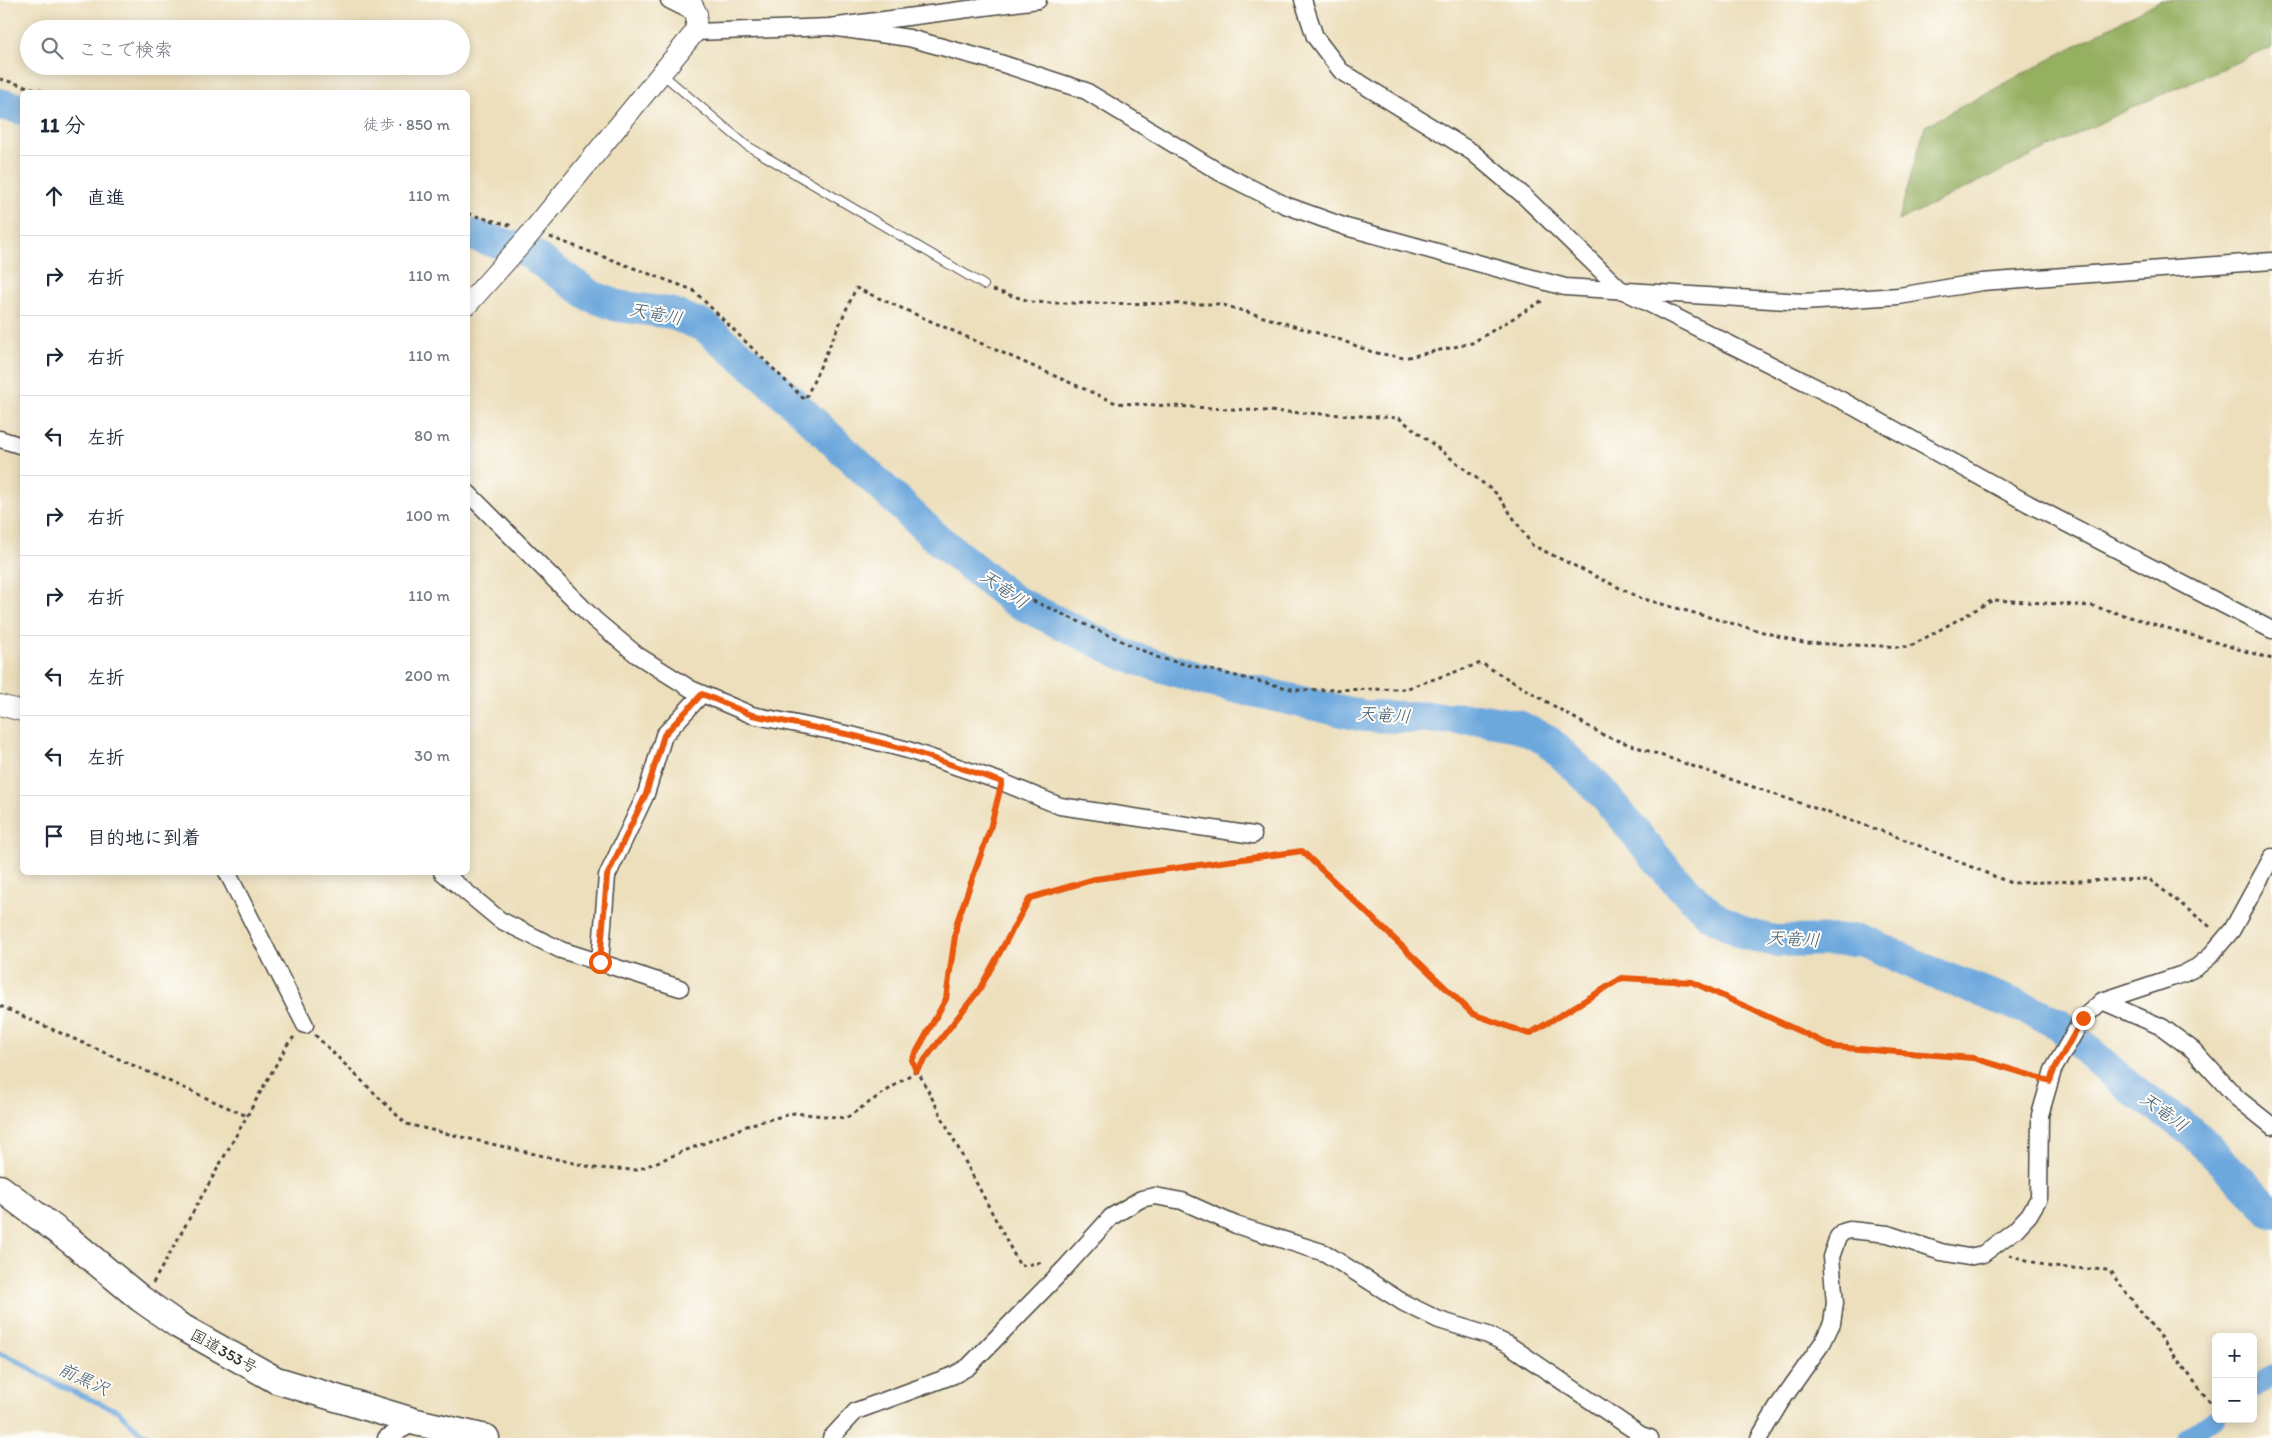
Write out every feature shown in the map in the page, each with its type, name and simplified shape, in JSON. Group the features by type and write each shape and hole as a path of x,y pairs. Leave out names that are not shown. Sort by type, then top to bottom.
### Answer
{"highway":[{"name":"国道353号","path":"0,1188 56,1230 141,1300 178,1325 276,1380 416,1422 486,1438"}],"street":[{"path":"669,0 694,15 830,27 909,38 997,62 1086,92 1219,172 1285,206 1346,227 1565,287 1803,302 1899,296 1982,282 2272,262"},
{"path":"830,27 1038,0"},
{"path":"1304,0 1316,37 1341,71 1472,152 1523,195 1620,289 1843,402 1961,468 2272,630"},
{"path":"470,302 529,235 662,73 694,15"},
{"path":"0,439 20,445"},
{"path":"470,495 595,620 637,655 691,690 752,715 851,735 889,745 1002,782 1060,806 1253,835"},
{"path":"600,962 607,876 646,794 664,735 702,694"},
{"path":"0,705 20,710"},
{"path":"1758,1438 1823,1342 1832,1323 1835,1303 1831,1257 1834,1244 1842,1232 1850,1230 1888,1234 1957,1256 1976,1255 1990,1249 2014,1230 2029,1215 2038,1198 2040,1114 2052,1076 2083,1018 2102,1001 2183,974 2197,967 2209,957 2225,939 2272,857"},
{"path":"229,875 305,1024"},
{"path":"446,875 500,920 561,950 680,988"},
{"path":"2102,1001 2162,1027 2193,1050 2238,1098 2272,1126"},
{"path":"831,1438 856,1411 954,1376 968,1367 1064,1269 1111,1217 1141,1199 1155,1196 1182,1201 1236,1225 1325,1253 1404,1303 1439,1320 1488,1335 1510,1345 1643,1437"},
{"path":"386,1438 416,1422"}],"lane":[{"path":"662,73 746,146 984,285"}],"path":[{"path":"0,79 39,90"},
{"path":"470,215 693,290 805,400 856,288 1116,403 1399,418 1497,494 1532,544 1640,598 1803,643 1909,648 1993,600 2093,606 2272,659"},
{"path":"984,285 1015,298 1042,303 1220,304 1341,340 1372,352 1404,358 1472,343 1565,287"},
{"path":"1018,594 1159,658 1296,690 1405,690 1481,662 1605,736 1890,834 2011,883 2149,880 2225,939"},
{"path":"1002,782 990,829 957,922 946,999 912,1060 916,1071 1020,1266 1042,1264 1049,1259"},
{"path":"141,1300 160,1274 287,1045 305,1024 406,1124 595,1168 637,1170 752,1124 794,1113 846,1118 916,1071 979,990 1030,898 1095,879 1302,851 1473,1014 1529,1034 1622,978 1692,982 1834,1047 1973,1058 2052,1076"},
{"path":"0,1006 247,1116"},
{"path":"1990,1249 2051,1266 2108,1270 2212,1405"}],"green space":[{"path":"2161,0 2272,0 2272,47 2133,107 1898,221 1925,126"}],"waterway":[{"name":"天竜川","path":"0,104 20,109"},
{"name":"天竜川","path":"470,235 525,250 591,296 618,306 670,313 704,326 768,379 934,536 1013,600 1127,656 1208,681 1364,716 1478,719 1518,726 1547,740 1599,789 1671,876 1711,915 1746,934 1775,941 1862,940 1938,975 2037,1013 2058,1024 2129,1087 2191,1131 2272,1212"},
{"name":"前黒沢","path":"0,1354 12,1358 62,1387 118,1411 138,1430 152,1438"},
{"path":"2257,1386 2272,1375"},
{"path":"2187,1438 2212,1420"}],"route":[{"path":"600,962 607,876 646,794 664,735 702,694 752,715 851,735 908,750 1002,782 990,829 957,922 946,999 912,1060 916,1071 979,990 1030,898 1095,879 1302,851 1473,1014 1529,1034 1622,978 1692,982 1834,1047 1973,1058 2050,1081 2054,1070 2083,1018"}]}
